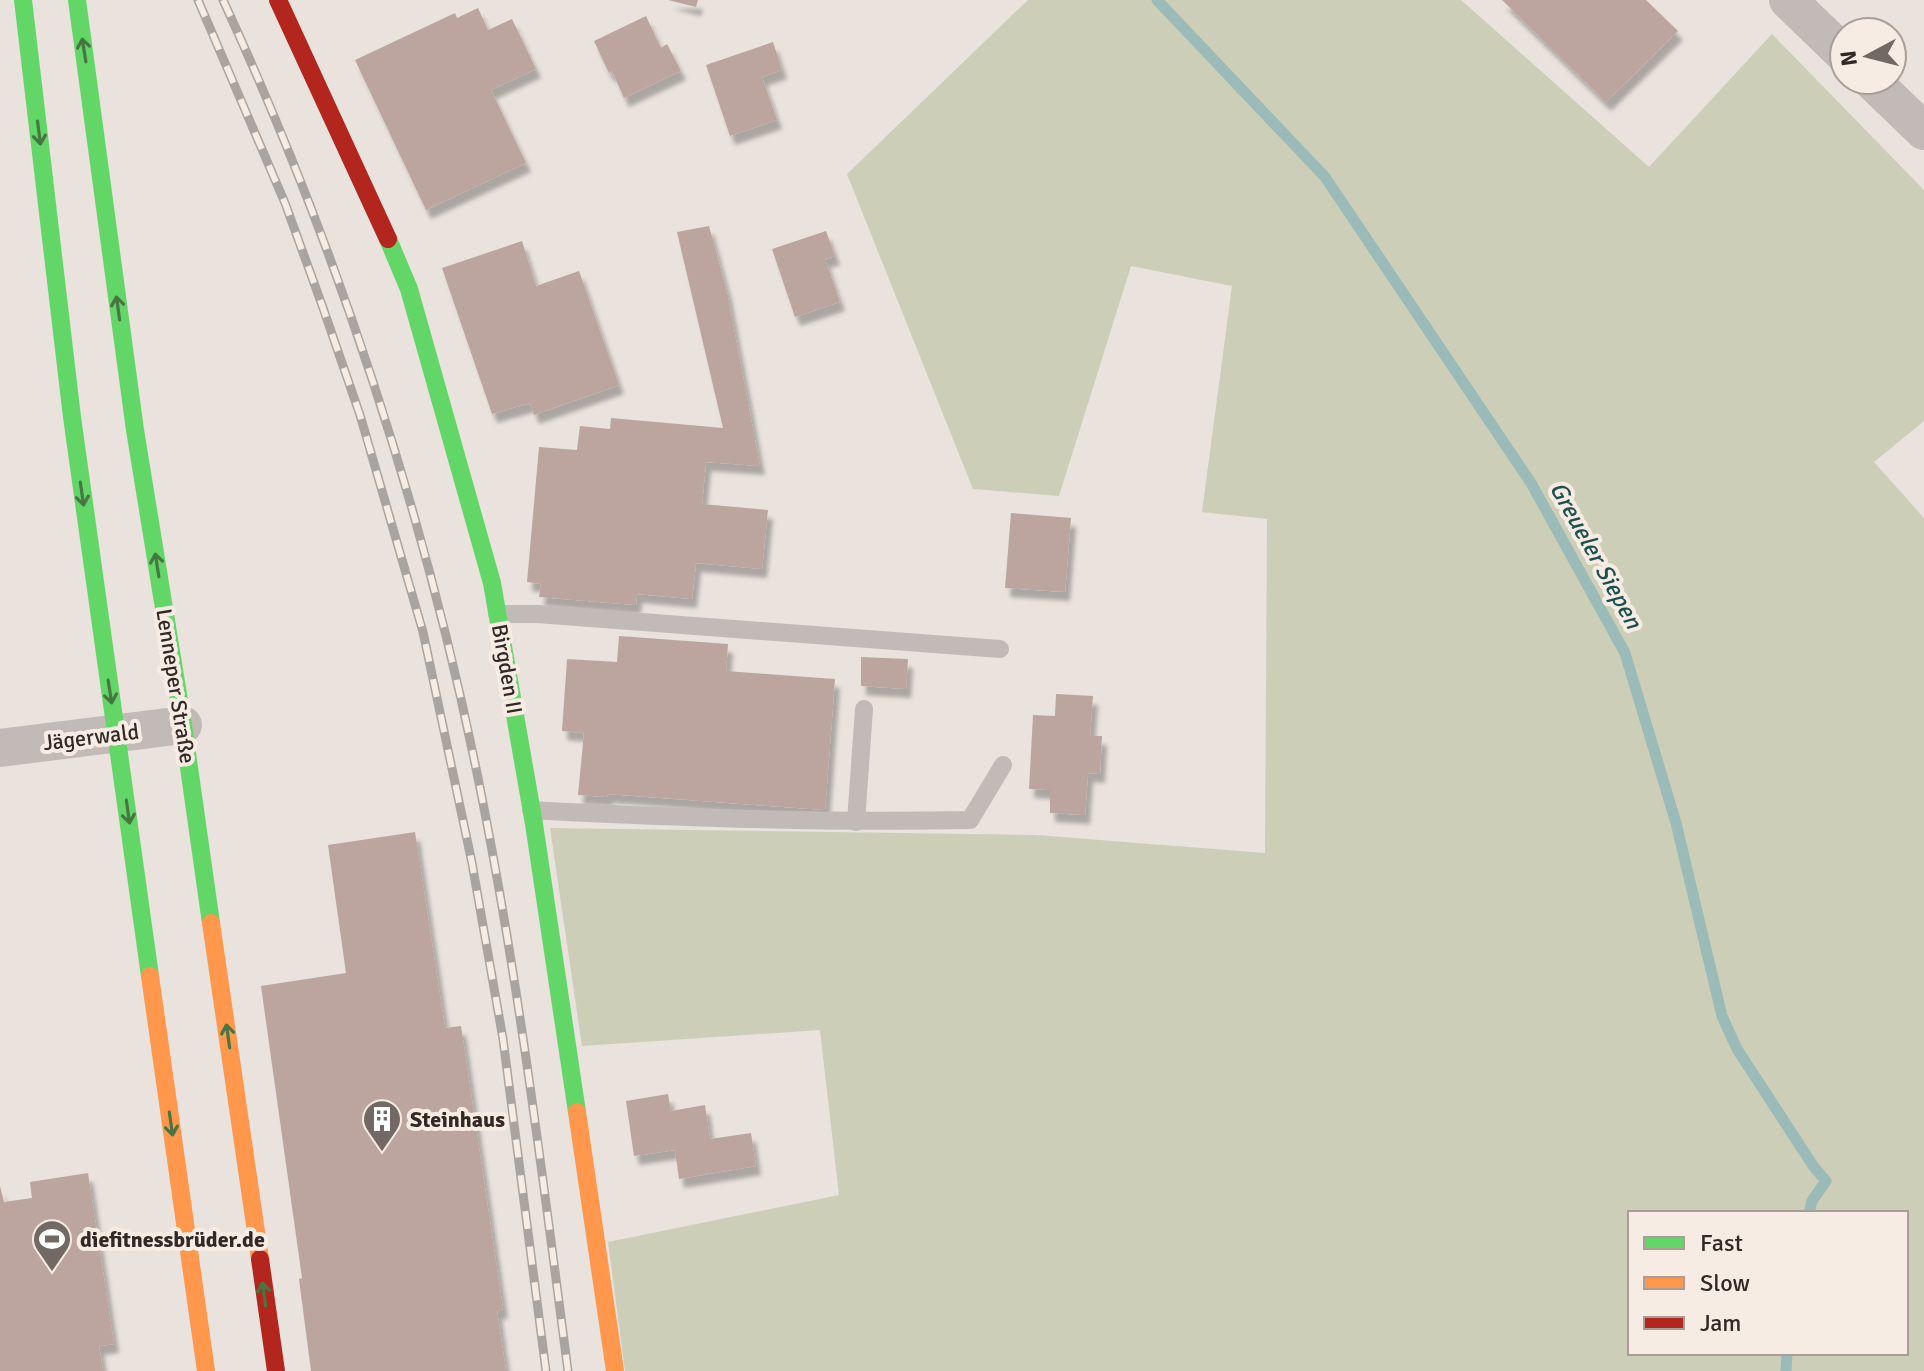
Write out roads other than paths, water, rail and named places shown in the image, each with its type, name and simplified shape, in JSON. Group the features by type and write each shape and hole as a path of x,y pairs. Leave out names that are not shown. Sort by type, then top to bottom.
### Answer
{"main road":[{"path":"23,0 72,417 206,1371"},
{"name":"Lenneper Straße","path":"77,0 135,430 183,725 276,1371"},
{"name":"Birgden II","path":"278,0 373,202 409,289 492,583 531,810 615,1371"}],"street":[{"path":"1788,0 1828,39"},
{"path":"1888,96 1924,131"},
{"name":"Jägerwald","path":"0,748 183,725"}],"lane":[{"path":"497,614 537,614 1000,649"},
{"path":"856,822 864,709"},
{"path":"531,810 856,822 970,820 1003,765"}],"waterway":[{"name":"Greueler Siepen","path":"1157,0 1325,177 1531,483 1625,653 1676,823 1722,1016 1737,1049 1826,1181 1812,1201 1810,1211"},
{"name":"Greueler Siepen","path":"1786,1371 1787,1355"}],"railway":[{"path":"198,0 285,203 322,305 360,415 423,632 472,863 503,1039 546,1371"},
{"path":"223,0 264,93 340,285 404,480 456,678 505,926 568,1371"}],"place":[{"name":"Steinhaus","path":"382,1153"},
{"name":"diefitnessbrüder.de","path":"52,1273"}]}
